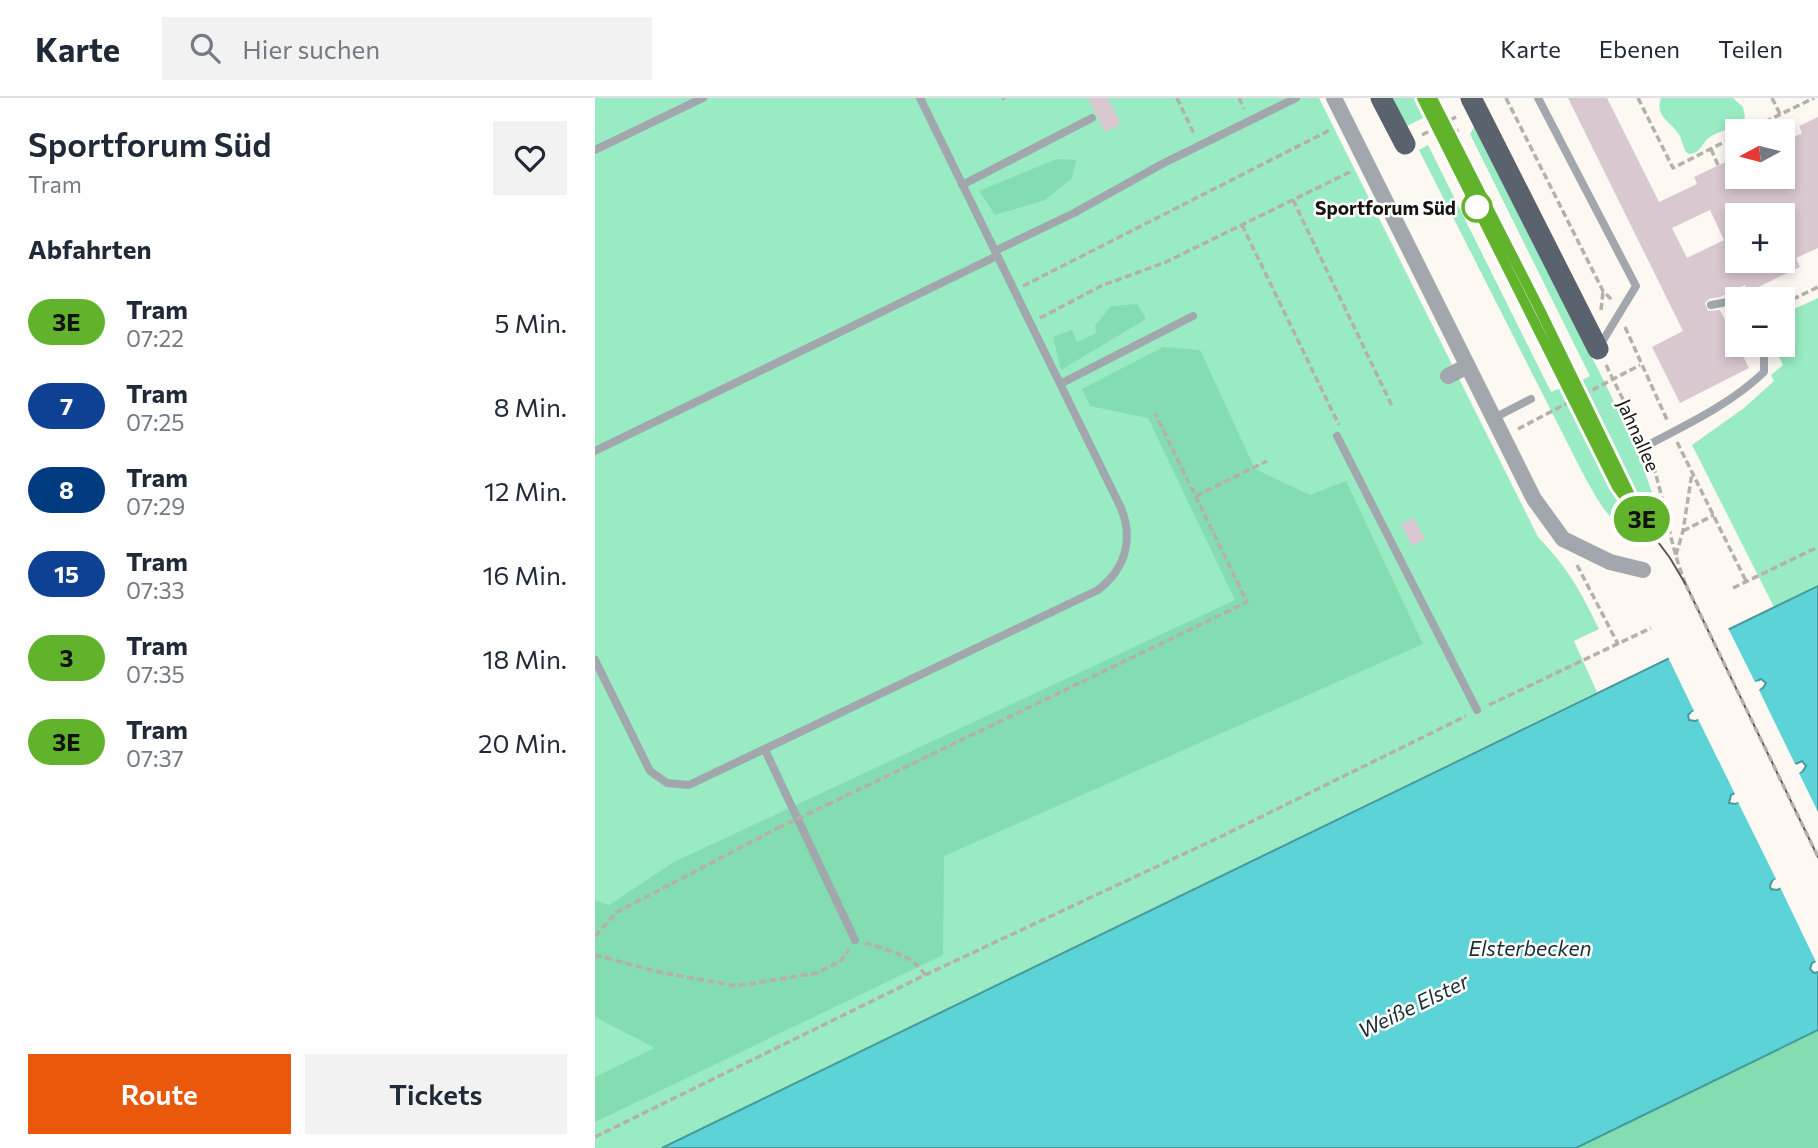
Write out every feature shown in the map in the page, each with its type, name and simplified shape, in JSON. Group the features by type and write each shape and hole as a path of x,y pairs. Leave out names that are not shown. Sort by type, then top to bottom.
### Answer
{"main road":[{"path":"1471,98 1598,349"},
{"path":"1384,103 1405,144"}],"street":[{"path":"1334,98 1534,499 1563,539 1610,562 1643,570"},
{"path":"1448,376 1468,366"}],"lane":[{"path":"595,150 703,98"},
{"path":"595,660 644,762 658,778 674,785 689,785 1098,590 1115,575 1125,555 1128,531 1126,519 920,98"},
{"path":"595,451 996,254 1200,145 1296,98"},
{"path":"1538,98 1636,286 1598,349"},
{"path":"962,185 1092,118"},
{"path":"1711,305 1725,302"},
{"path":"1060,384 1193,316"},
{"path":"1646,446 1749,387 1764,372 1764,357"},
{"path":"1494,418 1531,399"},
{"path":"1340,434 1477,710"},
{"path":"765,750 855,940"}],"path":[{"path":"1177,98 1200,145"},
{"path":"1506,98 1603,291 1612,299 1619,312 1640,365 1747,581"},
{"path":"1638,98 1673,168 1725,142"},
{"path":"1772,98 1780,114"},
{"path":"1770,119 1816,99"},
{"path":"1450,121 1458,132"},
{"path":"1014,290 1346,122"},
{"path":"1711,149 1718,165"},
{"path":"1030,323 1101,286 1166,262 1347,174"},
{"path":"1293,200 1392,406"},
{"path":"1242,225 1340,434"},
{"path":"1795,298 1818,287"},
{"name":"Jahnallee","path":"1598,349 1646,446 1658,478 1675,557 1686,586 1818,857"},
{"path":"1502,436 1640,365"},
{"path":"595,936 617,912 778,828 1247,602 1154,413"},
{"path":"1196,496 1267,460"},
{"path":"1675,557 1683,531 1692,470"},
{"path":"1683,531 1714,515"},
{"path":"1733,588 1818,547"},
{"path":"1588,586 1618,644"},
{"path":"595,1137 925,975 1220,838 1477,710 1651,628"},
{"path":"595,955 659,972 736,986 817,973 841,961 855,940 904,956 920,965 925,975"}],"green space":[{"path":"595,98 1319,98 1538,537 1573,580 1599,629 1574,641 1597,692 662,1148 595,1148"},
{"path":"1393,98 1417,98 1425,117 1407,126"},
{"path":"1661,98 1733,98 1743,107 1745,117 1725,119 1725,130 1710,137 1699,150 1689,154 1677,131 1662,115 1659,105"},
{"path":"1474,127 1606,385 1639,456 1652,492 1657,519 1652,528 1580,381 1590,376 1470,134"},
{"path":"1428,145 1551,392 1563,387 1637,536 1628,533 1610,517 1586,480 1419,150"},
{"path":"1057,159 1076,160 1072,178 1045,200 995,215 979,191"},
{"path":"1818,298 1818,586 1774,607 1692,445 1744,408 1774,381 1771,375 1783,365 1779,357 1795,357 1795,309"},
{"path":"1137,304 1146,319 1061,370 1053,337 1072,330 1077,342 1096,333 1095,326 1111,306"},
{"path":"1163,347 1200,350 1255,469 1310,495 1346,481 1423,644 944,856 943,955 595,1122 595,1077 655,1048 595,1017 595,900 609,905 674,862 1235,600 1148,418 1090,406 1082,389"},
{"path":"1818,1030 1818,1148 1576,1148"}],"water":[{"name":"Elsterbecken","path":"1818,586 1818,858 1772,881 1770,886 1771,889 1777,890 1818,870 1818,961 1812,963 1810,969 1814,973 1818,972 1818,1030 1576,1148 662,1148","holes":["1761,679 1766,683 1763,688 1695,721 1689,720 1688,715 1691,712","1802,761 1806,766 1803,771 1735,804 1729,803 1731,795"]}],"pier":[{"path":"1727,626 1755,682 1759,683 1692,715 1694,711 1667,655"},
{"path":"1760,686 1759,690 1795,764 1799,766 1733,798 1735,794 1698,719 1694,718"},
{"path":"1800,768 1802,771 1799,773 1818,812 1818,862 1774,884 1776,879 1738,802 1734,801"},
{"path":"1818,866 1818,965 1814,966 1816,962 1780,887 1776,886"}],"building":[{"path":"1088,98 1108,98 1121,124 1105,132"},
{"path":"1568,98 1607,98 1659,202 1697,184 1694,177 1725,162 1725,189 1795,189 1795,137 1802,133 1799,126 1818,117 1818,248 1796,258 1800,267 1795,269 1795,203 1725,203 1725,273 1788,273 1758,287 1725,287 1725,295 1709,299 1705,303 1708,311 1720,310 1725,320 1725,357 1744,357 1749,368 1680,403 1652,347 1683,331","holes":["1710,210 1724,240 1687,258 1672,228"]},
{"path":"1414,518 1425,539 1412,546 1401,524"}],"tram line":[{"path":"1422,98 1617,487 1670,558 1686,585 1818,857"},
{"name":"3E","path":"1422,98 1617,487 1643,522 1540,310 1432,98"},
{"path":"1515,261 1559,349"}],"place":[{"name":"Sportforum Süd","path":"1477,207"}],"water label":[{"name":"Weiße Elster","path":"1413,1005"}]}
